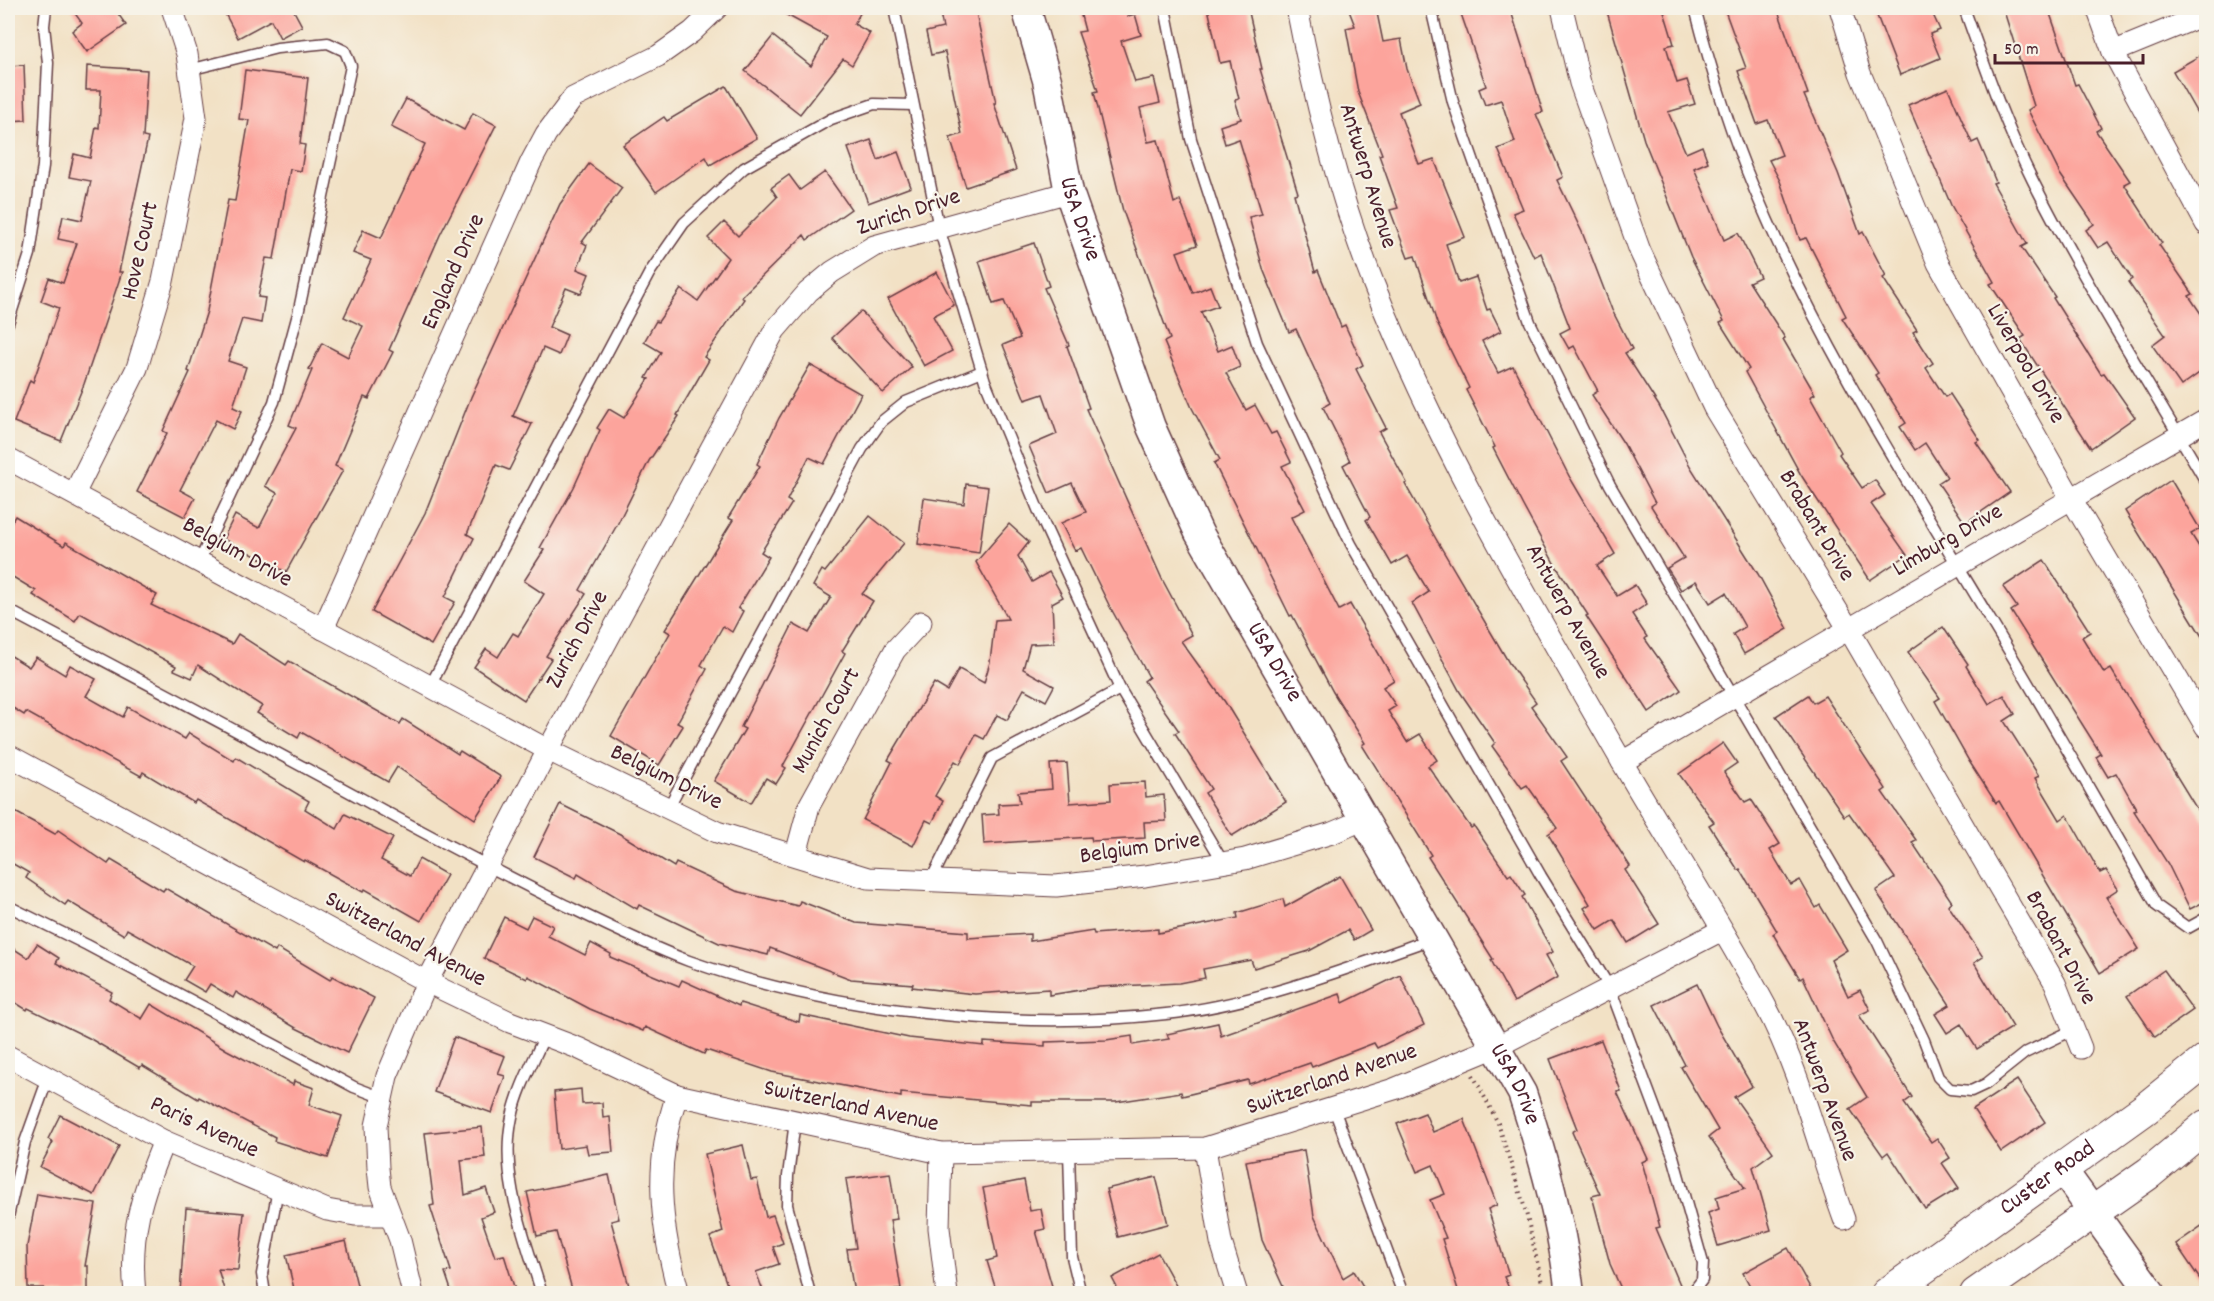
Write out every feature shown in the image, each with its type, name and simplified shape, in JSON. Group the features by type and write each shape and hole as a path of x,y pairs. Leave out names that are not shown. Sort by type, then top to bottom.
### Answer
{"main road":[{"name":"Custer Road","path":"1887,1293 2145,1109 2206,1060"},
{"path":"1976,1293 2150,1173 2206,1125"}],"street":[{"name":"Hove Court","path":"74,494 137,368 163,280 196,117 189,70 171,8"},
{"name":"England Drive","path":"323,629 526,173 546,134 573,98 658,56 692,32 717,8"},
{"name":"USA Drive","path":"1026,8 1047,80 1069,192 1151,426 1199,533 1498,1046 1522,1092 1545,1164 1565,1254 1570,1293"},
{"name":"Antwerp Avenue","path":"1297,8 1327,144 1373,283 1411,370 1456,467 1622,762 1766,1006 1796,1073 1820,1154 1844,1219"},
{"name":"Brabant Drive","path":"1562,8 1580,83 1640,251 1714,408 1848,628 2055,983 2077,1039"},
{"name":"Liverpool Drive","path":"1840,8 1860,73 1938,263 2206,727"},
{"path":"2097,8 2113,52 2206,224"},
{"path":"2113,52 2206,14"},
{"name":"Zurich Drive","path":"413,1293 400,1240 380,1187 378,1168 376,1126 391,1066 427,982 487,866 775,330 808,292 874,246 1069,192"},
{"name":"Limburg Drive","path":"1622,762 1848,628 2073,500 2206,420"},
{"name":"Belgium Drive","path":"8,459 548,750 717,832 796,854 868,878 1056,886 1145,876 1245,859 1332,833 1365,819"},
{"name":"Munich Court","path":"796,854 809,806 895,651 921,622"},
{"name":"Switzerland Avenue","path":"8,755 427,982 677,1095 941,1153 1205,1148 1394,1089 1498,1046 1722,930"},
{"name":"Paris Avenue","path":"8,1056 164,1141 327,1210 355,1215 390,1215"},
{"path":"677,1095 662,1148 661,1202 667,1250 679,1293"},
{"path":"135,1293 133,1237 147,1182 164,1141"},
{"path":"1205,1148 1221,1242 1237,1293"},
{"path":"941,1153 939,1228 947,1293"},
{"path":"2062,1169 2096,1212 2152,1293"}],"lane":[{"path":"8,323 30,254 43,166 48,63 44,26 46,8"},
{"path":"894,8 939,228 982,371 1044,524 1120,689 1222,862"},
{"path":"1165,8 1191,140 1257,343 1351,544 1541,876 1610,988 1673,1156 1703,1263 1702,1280 1691,1293"},
{"path":"1431,8 1453,102 1530,322 1610,485 1732,697 1807,818 1877,940 1924,1040 1938,1077 1950,1089 1971,1091 1986,1084 2025,1053 2077,1039"},
{"path":"1695,8 1725,113 1748,172 1803,293 1850,383 2157,906 2188,928 2206,918"},
{"path":"1964,8 1993,92 2033,180 2068,246 2206,482"},
{"path":"189,70 277,48 328,42 345,51 351,66 298,315 274,402 199,562"},
{"path":"430,686 650,272 684,223 744,168 831,118 874,104 913,105"},
{"path":"668,808 862,449 881,422 906,402 982,371"},
{"path":"8,609 487,866 611,928 678,956 770,985 899,1010 1011,1019 1168,1014 1250,997 1350,968 1434,938"},
{"path":"930,882 992,758 1120,689"},
{"path":"8,906 87,945 354,1087 382,1098"},
{"path":"542,1293 512,1191 509,1146 512,1117 545,1035"},
{"path":"8,1217 18,1165 48,1078"},
{"path":"1334,1109 1403,1293"},
{"path":"795,1121 787,1205 810,1293"},
{"path":"1069,1151 1068,1211 1072,1257 1081,1293"},
{"path":"2206,1171 2204,1173 2206,1177"},
{"path":"265,1293 262,1274 278,1189"}],"path":[{"path":"1465,1059 1498,1123 1526,1212 1544,1293"}],"building":[{"path":"71,8 114,8 126,25 87,52 72,31 82,23"},
{"path":"222,8 295,8 293,9 302,26 280,38 271,20 238,38"},
{"path":"774,8 863,8 854,24 870,33 852,65 843,59 800,114 745,71 773,36 811,66 827,37"},
{"path":"939,8 975,8 996,103 994,103 1016,170 966,187 950,138 962,134 945,52 931,55 926,32 943,28"},
{"path":"1079,8 1126,8 1128,16 1135,14 1141,35 1121,41 1135,82 1154,78 1160,103 1140,108 1148,142 1158,140 1174,203 1180,200 1197,245 1177,252 1193,293 1210,286 1218,306 1201,312 1218,351 1232,345 1240,367 1226,373 1246,410 1255,405 1271,434 1276,432 1291,462 1282,466 1305,510 1291,517 1339,610 1350,604 1394,680 1383,687 1396,706 1388,711 1407,742 1420,734 1437,760 1428,766 1471,828 1474,826 1508,876 1511,874 1525,895 1522,897 1553,952 1546,955 1558,977 1514,1002 1491,960 1493,959 1428,857 1431,855 1362,745 1365,743 1333,692 1292,615 1290,616 1214,463 1220,460 1192,408 1164,342 1170,339 1123,211 1094,92 1098,91 1078,32 1085,31"},
{"path":"1208,8 1248,8 1262,69 1260,69 1298,193 1294,194 1315,272 1318,270 1341,327 1345,325 1363,365 1356,369 1386,428 1379,432 1436,539 1509,663 1536,702 1531,706 1567,757 1561,761 1630,866 1625,870 1659,924 1628,943 1614,920 1598,930 1584,908 1590,904 1548,834 1557,828 1527,785 1522,788 1492,746 1495,743 1460,692 1412,603 1429,592 1407,556 1392,565 1366,520 1370,517 1343,465 1350,461 1323,407 1330,403 1296,329 1289,332 1263,269 1249,217 1262,214 1239,139 1225,144 1220,126 1241,119 1235,100 1239,99 1230,61 1220,63"},
{"path":"1348,8 1376,8 1383,42 1401,39 1407,69 1420,103 1399,112 1419,164 1434,159 1465,237 1446,244 1459,283 1476,277 1487,310 1490,309 1501,331 1482,341 1498,373 1513,366 1569,476 1615,554 1597,566 1617,596 1635,585 1647,604 1632,614 1647,637 1645,639 1681,690 1649,712 1586,616 1588,615 1554,563 1523,506 1493,448 1495,447 1466,390 1469,388 1437,323 1415,256 1408,258 1390,210 1398,208 1379,155 1382,154 1358,92 1346,28 1355,26"},
{"path":"1459,8 1510,8 1543,112 1536,114 1563,177 1557,180 1582,232 1612,310 1632,349 1625,353 1659,406 1690,466 1758,574 1788,629 1744,654 1733,634 1745,627 1726,593 1710,603 1696,581 1681,590 1667,568 1684,558 1651,506 1655,503 1624,444 1592,395 1598,391 1574,346 1569,349 1560,333 1570,328 1541,253 1534,257 1513,213 1523,209 1498,149 1515,142 1501,100 1485,105 1479,89 1486,86"},
{"path":"1606,8 1663,8 1674,44 1666,46 1677,83 1687,80 1695,104 1668,112 1686,153 1702,146 1708,162 1694,168 1724,240 1738,233 1760,277 1749,282 1785,338 1783,339 1815,394 1810,397 1841,452 1839,454 1862,488 1875,480 1885,495 1871,504 1907,555 1870,580 1801,475 1745,372 1749,369 1720,323 1724,321 1691,257 1644,140"},
{"path":"1724,8 1777,8 1808,94 1804,95 1838,173 1860,234 1863,232 1886,276 1883,278 1917,330 1913,332 1933,363 1926,368 1945,397 1950,394 1980,440 1976,442 2010,492 1965,523 1938,483 1947,477 1925,443 1915,450 1900,427 1906,423 1875,375 1878,373 1842,318 1846,316 1806,238 1800,240 1780,181 1769,160 1782,155 1768,120 1757,124 1738,71 1746,68"},
{"path":"1874,8 1930,8 1940,30 1930,34 1940,58 1900,75"},
{"path":"2003,8 2048,8 2075,85 2078,84 2101,128 2096,131 2130,181 2124,184 2162,243 2159,245 2193,294 2189,296 2206,321 2206,368 2181,386 2152,345 2165,335 2128,282 2132,279 2108,242 2098,248 2086,230 2094,224 2060,174 2028,110 2034,106"},
{"path":"2206,52 2206,129 2173,71"},
{"path":"24,65 26,120 8,121 8,66"},
{"path":"87,66 147,70 143,137 148,138 119,272 122,272 84,384 61,441 14,422 30,380 33,382 59,308 41,301 49,278 63,283 77,243 58,239 63,216 82,220 91,181 69,177 74,154 90,158 96,127 99,128 101,90 86,90"},
{"path":"245,70 308,78 300,144 305,145 301,171 290,169 274,259 266,258 258,297 265,298 261,323 242,319 228,361 246,367 233,407 242,411 233,429 216,420 180,490 195,498 185,517 137,492 167,433 163,431 190,372 188,371 207,311 228,200 235,201 249,120 239,119"},
{"path":"726,86 757,138 710,165 706,157 656,192 623,145 664,117 667,121"},
{"path":"1948,88 1972,143 1978,140 1996,182 1993,183 2027,244 2021,247 2055,297 2053,298 2101,374 2104,373 2135,417 2091,448 2020,339 2025,336 1990,284 1994,282 1951,205 1908,105"},
{"path":"406,99 464,130 473,113 496,125 440,235 389,350 393,352 369,399 364,397 335,466 343,470 286,572 223,539 235,515 259,528 277,493 265,486 296,428 289,425 312,370 309,369 322,343 348,357 363,326 344,317 371,260 353,253 363,230 381,238 425,144 391,127"},
{"path":"871,140 878,160 898,152 911,187 868,203 848,148"},
{"path":"589,164 622,188 582,242 587,245 577,269 589,274 581,294 566,288 549,327 567,335 559,355 543,348 513,416 532,424 509,470 496,465 467,534 474,538 445,597 455,602 431,645 372,612 425,513 471,397 560,204"},
{"path":"825,172 851,209 807,240 804,235 741,297 744,299 704,357 709,360 677,415 679,416 649,461 617,525 580,590 586,594 546,656 551,659 524,700 474,667 486,649 498,657 513,633 518,636 544,594 524,581 544,550 540,548 574,487 600,430 597,428 609,409 624,418 649,379 646,378 661,352 644,342 656,321 658,322 681,289 698,301 728,258 708,238 724,222 738,236 777,197 771,188 789,175 800,190"},
{"path":"1034,243 1049,286 1044,288 1069,345 1067,346 1089,408 1086,409 1162,579 1192,635 1181,641 1225,702 1286,802 1232,836 1205,793 1211,789 1175,733 1179,731 1144,681 1149,677 1109,605 1081,548 1075,551 1061,523 1086,512 1072,483 1049,493 1029,446 1057,434 1043,394 1025,400 1003,345 1020,338 1004,301 993,304 979,261"},
{"path":"937,272 954,305 933,316 952,351 924,366 888,299"},
{"path":"861,311 912,367 883,393 832,338"},
{"path":"810,365 861,394 824,464 809,457 787,500 792,503 761,552 769,557 738,608 743,611 732,632 723,626 701,665 707,669 677,723 683,726 659,765 611,736 670,633 665,630 733,520 728,518 760,466 757,464 779,418"},
{"path":"2171,480 2200,529 2191,534 2206,558 2206,643 2125,511"},
{"path":"966,484 988,487 979,553 918,544 924,498 964,504"},
{"path":"15,516 64,546 66,542 157,595 151,605 232,644 238,634 286,665 289,661 400,724 403,719 458,754 460,751 501,777 475,819 397,767 388,782 301,732 298,738 257,713 262,706 198,665 192,678 174,670 176,666 80,613 75,621 33,595 36,591 8,574 8,528"},
{"path":"870,516 904,543 862,594 873,601 842,651 845,653 783,766 786,768 776,784 766,778 751,803 714,781 745,729 741,727 793,624 809,633 831,597 813,586 822,570 825,572"},
{"path":"1009,524 1029,542 1018,556 1032,582 1049,572 1063,597 1052,603 1054,643 1030,644 1023,669 1054,686 1046,701 1024,689 1007,720 997,715 984,739 976,735 960,764 955,761 935,796 943,801 932,823 926,820 913,846 863,820 892,762 888,760 934,683 947,691 959,669 984,683 990,662 995,620 1008,619 976,562"},
{"path":"2044,560 2090,632 2082,637 2104,673 2111,669 2206,824 2206,901 2190,909 2168,864 2134,811 2137,810 2116,773 2108,777 2096,757 2101,754 2011,611 2017,607 2003,587"},
{"path":"1943,627 1968,664 1966,666 1989,704 2004,695 2015,714 2004,721 2039,776 2035,778 2060,820 2067,815 2100,873 2106,870 2118,889 2106,897 2139,949 2100,973 1999,801 1996,803 1969,761 1935,701 1940,698 1908,652"},
{"path":"8,654 29,667 36,657 65,675 70,665 96,679 86,696 123,717 128,707 185,739 189,733 234,761 236,757 309,801 305,809 337,829 345,814 393,838 381,860 410,876 419,859 447,875 421,921 365,889 363,892 305,860 304,862 196,800 194,803 143,772 141,776 26,712 24,715 8,705"},
{"path":"1808,695 1813,703 1825,696 1886,789 1882,792 1916,840 1912,842 1952,902 1948,905 1983,957 1974,963 2013,1027 1977,1049 1961,1024 1947,1033 1935,1014 1950,1005 1876,891 1895,878 1849,813 1844,816 1776,716"},
{"path":"1723,743 1737,763 1724,772 1745,802 1751,799 1780,844 1770,850 1791,885 1800,880 1816,908 1820,905 1847,950 1831,960 1848,996 1860,990 1870,1010 1859,1015 1912,1097 1904,1103 1931,1142 1937,1138 1950,1158 1942,1163 1959,1188 1925,1209 1888,1152 1883,1156 1850,1109 1867,1097 1833,1041 1803,977 1800,979 1773,934 1777,931 1740,869 1738,870 1709,825 1714,822 1679,774"},
{"path":"1067,763 1070,803 1111,800 1110,784 1145,782 1146,797 1164,795 1166,821 1144,822 1145,838 1092,841 1091,837 984,844 982,815 999,814 998,804 1020,803 1018,792 1052,789 1050,764"},
{"path":"560,804 620,834 674,867 676,863 736,891 798,906 800,901 856,923 968,932 968,938 1030,934 1030,941 1093,931 1094,934 1158,929 1158,933 1238,918 1237,913 1283,899 1285,907 1340,876 1371,930 1354,940 1348,930 1309,951 1254,968 1251,960 1203,969 1205,978 1179,983 1099,987 1049,995 1049,989 975,994 912,987 913,984 851,979 770,948 768,955 719,943 639,905 637,909 578,874 576,878 534,857"},
{"path":"8,808 55,834 58,830 108,864 111,860 163,891 165,888 275,952 277,948 330,980 332,976 374,998 347,1053 296,1028 236,992 233,998 210,984 205,992 184,980 193,966 127,929 124,935 68,901 65,905 26,878 29,873 8,861"},
{"path":"532,916 553,926 548,936 585,955 591,943 611,954 610,957 679,986 682,980 739,1006 740,1003 799,1022 800,1015 909,1038 984,1046 984,1042 1045,1046 1045,1042 1106,1040 1132,1036 1133,1045 1169,1039 1167,1034 1218,1023 1221,1036 1340,994 1343,1003 1400,975 1424,1025 1377,1048 1374,1043 1312,1067 1310,1063 1249,1084 1248,1080 1182,1096 1181,1092 1116,1102 1032,1102 1032,1105 901,1093 901,1097 772,1072 706,1050 704,1054 645,1027 643,1031 590,1009 528,976 527,979 484,958 504,917 526,928"},
{"path":"37,944 59,958 56,963 112,992 109,999 142,1019 151,1004 227,1050 293,1085 294,1081 314,1088 309,1105 342,1116 328,1158 274,1141 275,1137 199,1097 198,1099 142,1065 140,1068 89,1038 28,1008 27,1010 8,998 8,945 28,958"},
{"path":"2164,970 2193,1010 2155,1037 2127,996"},
{"path":"1697,984 1717,1026 1752,1086 1734,1097 1773,1152 1753,1167 1771,1230 1718,1246 1708,1213 1719,1209 1716,1197 1745,1188 1709,1137 1718,1130 1681,1067 1685,1065 1654,1005"},
{"path":"454,1037 505,1056 498,1074 505,1076 492,1113 434,1092"},
{"path":"1601,1040 1621,1091 1617,1092 1648,1159 1642,1162 1660,1227 1656,1228 1681,1287 1665,1293 1623,1293 1610,1264 1592,1196 1600,1194 1572,1132 1577,1129 1550,1059"},
{"path":"2017,1080 2045,1122 2001,1152 1973,1109"},
{"path":"581,1089 582,1104 602,1103 603,1118 610,1117 613,1152 588,1154 586,1145 559,1149 554,1092"},
{"path":"1425,1113 1433,1132 1464,1119 1497,1205 1488,1209 1509,1275 1504,1277 1511,1293 1459,1293 1442,1239 1446,1238 1430,1200 1445,1194 1433,1165 1417,1172 1397,1124"},
{"path":"60,1115 119,1146 94,1195 40,1167 53,1142 48,1139"},
{"path":"482,1127 485,1157 461,1160 465,1195 486,1188 494,1212 481,1217 495,1257 504,1255 516,1293 452,1293 445,1272 451,1271 430,1206 434,1205 425,1133"},
{"path":"743,1145 751,1180 757,1179 766,1217 773,1215 783,1243 773,1247 779,1264 756,1272 764,1293 730,1293 710,1237 723,1232 705,1154"},
{"path":"1304,1150 1314,1216 1343,1278 1354,1271 1367,1293 1286,1293 1262,1240 1246,1161"},
{"path":"890,1173 897,1219 890,1220 901,1289 854,1293 847,1249 856,1248 846,1179"},
{"path":"609,1175 619,1219 611,1221 629,1286 601,1293 573,1293 556,1232 537,1236 527,1192"},
{"path":"1156,1177 1168,1224 1118,1237 1106,1189"},
{"path":"1024,1180 1030,1211 1041,1209 1045,1229 1036,1231 1054,1293 997,1293 987,1261 997,1258 983,1188"},
{"path":"37,1194 96,1204 85,1266 88,1266 88,1293 44,1293 44,1288 28,1288 27,1246"},
{"path":"186,1208 244,1213 238,1270 218,1269 225,1293 180,1293"},
{"path":"2206,1223 2206,1288 2176,1244"},
{"path":"346,1241 359,1293 295,1293 286,1255"},
{"path":"1788,1248 1813,1293 1754,1293 1743,1273"},
{"path":"1158,1253 1180,1293 1120,1293 1112,1278"}]}
